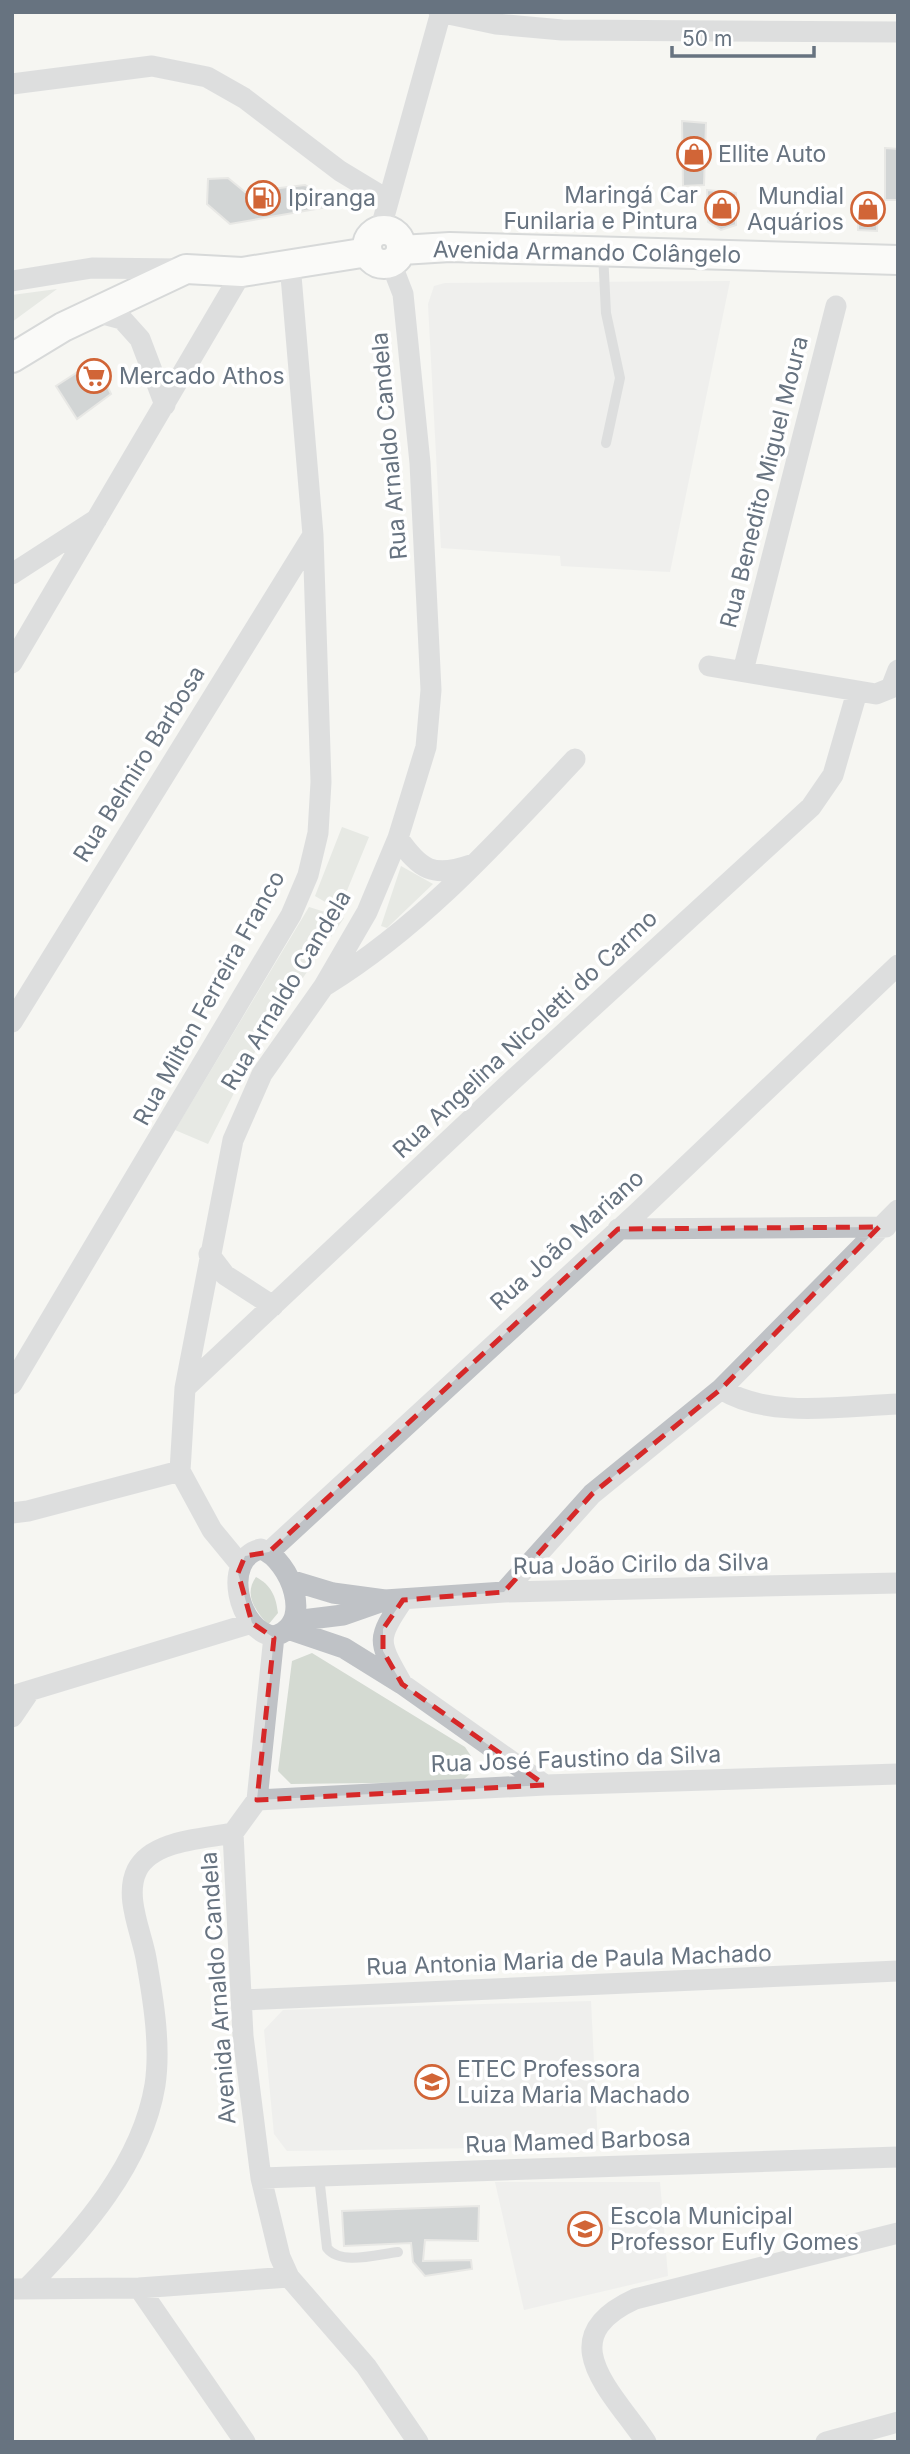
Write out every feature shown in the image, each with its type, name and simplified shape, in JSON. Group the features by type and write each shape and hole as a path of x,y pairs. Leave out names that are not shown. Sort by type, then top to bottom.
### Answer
{"street":[{"path":"385,249 388,200 440,13 496,24 562,30 898,32"},
{"path":"12,84 152,66 206,77 244,98 340,171 388,200"},
{"name":"Avenida Armando Colângelo","path":"186,269 242,272 385,249 450,247 898,260"},
{"name":"Rua Arnaldo Candela","path":"180,1471 185,1388 233,1140 261,1074 324,986 367,912 398,838 426,747 431,690 419,450 403,294 385,249"},
{"name":"Rua Milton Ferreira Franco","path":"12,1384 291,915 308,875 318,833 321,782 313,535 290,264"},
{"path":"12,281 92,268 186,269"},
{"path":"12,358 63,327 186,269"},
{"path":"13,661 101,516 242,272"},
{"name":"Rua Benedito Miguel Moura","path":"743,671 836,306"},
{"path":"96,312 122,319 140,339 150,358 165,405"},
{"path":"12,574 101,516"},
{"name":"Rua Belmiro Barbosa","path":"12,1022 313,535"},
{"path":"709,666 857,692 885,693 897,674"},
{"name":"Rua Angelina Nicoletti do Carmo","path":"185,1388 811,807 833,775 857,692"},
{"path":"324,986 367,960 410,926 476,864 575,759"},
{"path":"398,838 421,866 436,872 449,873 476,864"},
{"name":"Rua João Mariano","path":"269,1552 898,965"},
{"path":"504,1592 592,1494 721,1389 888,1226 898,1210"},
{"path":"618,1229 888,1226"},
{"path":"209,1254 225,1275 272,1306"},
{"path":"721,1389 741,1401 771,1405 898,1404"},
{"path":"12,1513 180,1471 212,1530 240,1564"},
{"path":"257,1800 285,1629 296,1608 284,1566 269,1552 261,1549 251,1551 240,1564 239,1589 252,1623 261,1632 285,1629 344,1648 402,1684 545,1785"},
{"name":"Rua João Cirilo da Silva","path":"290,1580 334,1593 394,1600 504,1592 898,1583"},
{"path":"394,1600 383,1629 383,1651 402,1684"},
{"name":"Rua João Cirilo da Silva","path":"285,1629 394,1600"},
{"path":"12,1717 21,1694 252,1623"},
{"name":"Rua José Faustino da Silva","path":"257,1800 545,1785 898,1774"},
{"name":"Avenida Arnaldo Candela","path":"257,1800 233,1833 243,2036 261,2178 280,2258 289,2277"},
{"path":"20,2289 61,2254 109,2190 137,2146 148,2116 155,2082 156,2042 146,1957 134,1905 132,1887 135,1873 155,1852 233,1833"},
{"name":"Rua Antonia Maria de Paula Machado","path":"242,2000 898,1972"},
{"name":"Rua Mamed Barbosa","path":"261,2178 898,2157"},
{"path":"646,2442 598,2372 590,2351 592,2333 601,2320 635,2299 898,2233"},
{"path":"20,2289 139,2288 289,2277 366,2366 418,2442"},
{"path":"139,2288 245,2442"},
{"path":"826,2442 898,2422"}],"lane":[{"path":"603,250 606,313 620,378 606,443"},
{"path":"319,2176 327,2248 333,2255 345,2258 398,2252"}],"highlighted area":[{"path":"879,1227 721,1389 592,1494 504,1592 403,1600 383,1629 383,1651 402,1684 545,1785 257,1800 274,1638 252,1623 238,1573 245,1556 269,1552 618,1229"}],"shaded area":[{"path":"730,281 670,572 561,566 560,556 441,548 428,304 434,286 445,283"},
{"path":"57,289 12,322 12,295"},
{"path":"342,827 369,837 339,910 315,896"},
{"path":"401,866 433,884 387,928 381,926"},
{"path":"309,907 344,918 263,1036 208,1144 175,1130"},
{"path":"256,1577 269,1587 276,1601 278,1613 268,1625 251,1596"},
{"path":"312,1653 465,1747 471,1756 472,1772 464,1779 448,1782 291,1784 278,1771 292,1661"},
{"name":"ETEC Professora Luiza Maria Machado","path":"591,2001 598,2146 287,2151 274,2134 264,2030 283,2010"},
{"name":"Escola Municipal Professor Eufly Gomes","path":"495,2182 660,2182 668,2276 524,2310"}],"building":[{"name":"Ellite Auto","path":"682,121 706,123 704,185 683,186"},
{"path":"885,148 898,149 898,200 885,200"},
{"name":"Ipiranga","path":"228,178 245,192 305,185 318,193 322,208 230,224 207,204 208,179"},
{"name":"Maringá Car Funilaria e Pintura","path":"707,190 736,193 736,225 721,230 708,222"},
{"name":"Mundial Aquários","path":"858,201 878,201 877,231 858,230"},
{"path":"87,366 103,377 111,394 77,419 56,386"},
{"path":"479,2206 478,2241 425,2240 423,2261 471,2260 472,2269 425,2276 413,2262 411,2243 344,2246 342,2211"}],"place":[{"name":"Ellite Auto","path":"694,154"},
{"name":"Ipiranga","path":"263,198"},
{"name":"Maringá Car Funilaria e Pintura","path":"722,208"},
{"name":"Mundial Aquários","path":"868,209"},
{"name":"Mercado Athos","path":"94,376"},
{"name":"ETEC Professora Luiza Maria Machado","path":"432,2082"},
{"name":"Escola Municipal Professor Eufly Gomes","path":"585,2229"}]}
